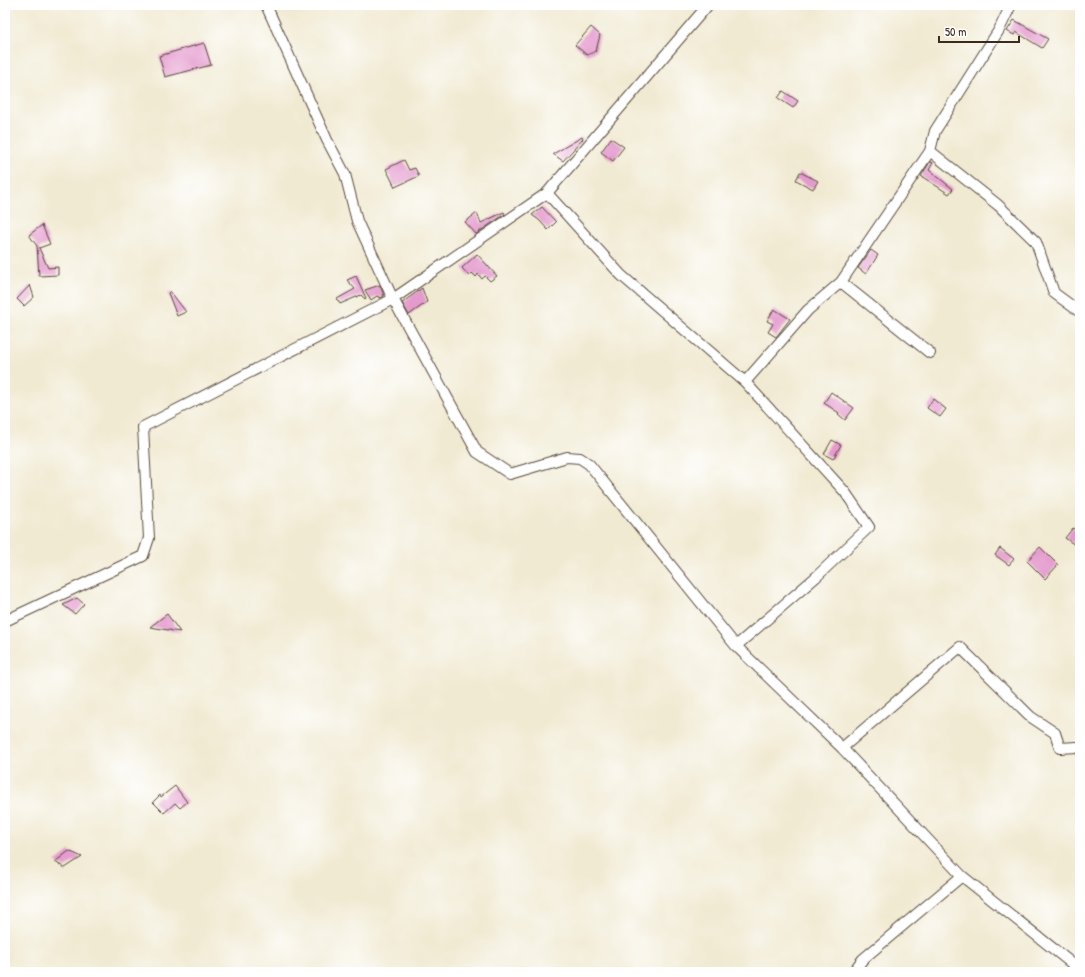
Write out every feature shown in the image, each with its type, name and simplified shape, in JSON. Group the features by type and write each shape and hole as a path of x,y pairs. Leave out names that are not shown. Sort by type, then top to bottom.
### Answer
{"street":[{"path":"266,5 327,140 345,174 357,221 393,299 477,452 510,474 568,457 580,458 589,464 736,646 842,748 962,876 1080,970"},
{"path":"5,621 143,556 149,538 143,426 393,299 547,193 708,5"},
{"path":"745,382 808,310 841,282 930,151 935,130 999,30 1011,5"},
{"path":"930,151 998,205 1036,242 1054,294 1080,312"},
{"path":"547,193 621,275 745,382 845,492 869,528 816,577 736,646"},
{"path":"841,282 930,353"},
{"path":"842,748 960,647 1030,717 1055,733 1060,748 1077,747 1080,750"},
{"path":"853,972 863,960 962,876"}],"building":[{"path":"1014,20 1048,39 1042,48 1016,32 1014,35 1007,31"},
{"path":"591,27 600,35 596,51 587,55 575,45"},
{"path":"204,43 211,65 165,77 159,56"},
{"path":"783,91 798,101 793,108 778,98"},
{"path":"582,137 583,139 563,161 553,154"},
{"path":"611,138 624,147 613,161 601,152"},
{"path":"404,160 409,170 415,168 419,176 395,187 386,169"},
{"path":"930,162 933,163 929,170 953,189 949,194 921,176"},
{"path":"800,172 818,181 813,189 796,180"},
{"path":"542,207 556,222 548,230 532,215"},
{"path":"504,212 505,214 476,234 465,222 477,213 481,223"},
{"path":"42,225 50,244 39,248 48,268 58,267 58,275 39,276 37,246 29,235"},
{"path":"871,250 878,255 866,274 858,268"},
{"path":"477,254 497,276 490,281 485,276 482,279 478,274 476,277 472,273 469,276 462,268"},
{"path":"356,276 366,298 365,299 361,295 340,304 337,299 355,289 347,280"},
{"path":"30,285 34,297 24,306 17,299"},
{"path":"380,285 384,296 381,298 377,296 371,300 365,290"},
{"path":"422,288 427,302 409,315 402,303"},
{"path":"170,291 186,312 177,316 168,293"},
{"path":"774,309 790,319 776,337 768,332 773,324 767,321"},
{"path":"831,392 854,408 845,420 838,414 839,413 824,403"},
{"path":"933,399 946,409 940,417 927,408"},
{"path":"832,440 841,445 833,459 824,454"},
{"path":"1073,528 1080,533 1080,538 1075,545 1065,538"},
{"path":"1040,547 1058,565 1045,579 1027,561"},
{"path":"1000,548 1014,559 1009,565 995,555"},
{"path":"77,598 84,604 75,614 63,605"},
{"path":"167,614 180,632 150,627"},
{"path":"175,786 187,802 180,808 175,803 164,813 153,802 160,795 161,797"},
{"path":"69,851 82,857 65,868 55,862"}]}
